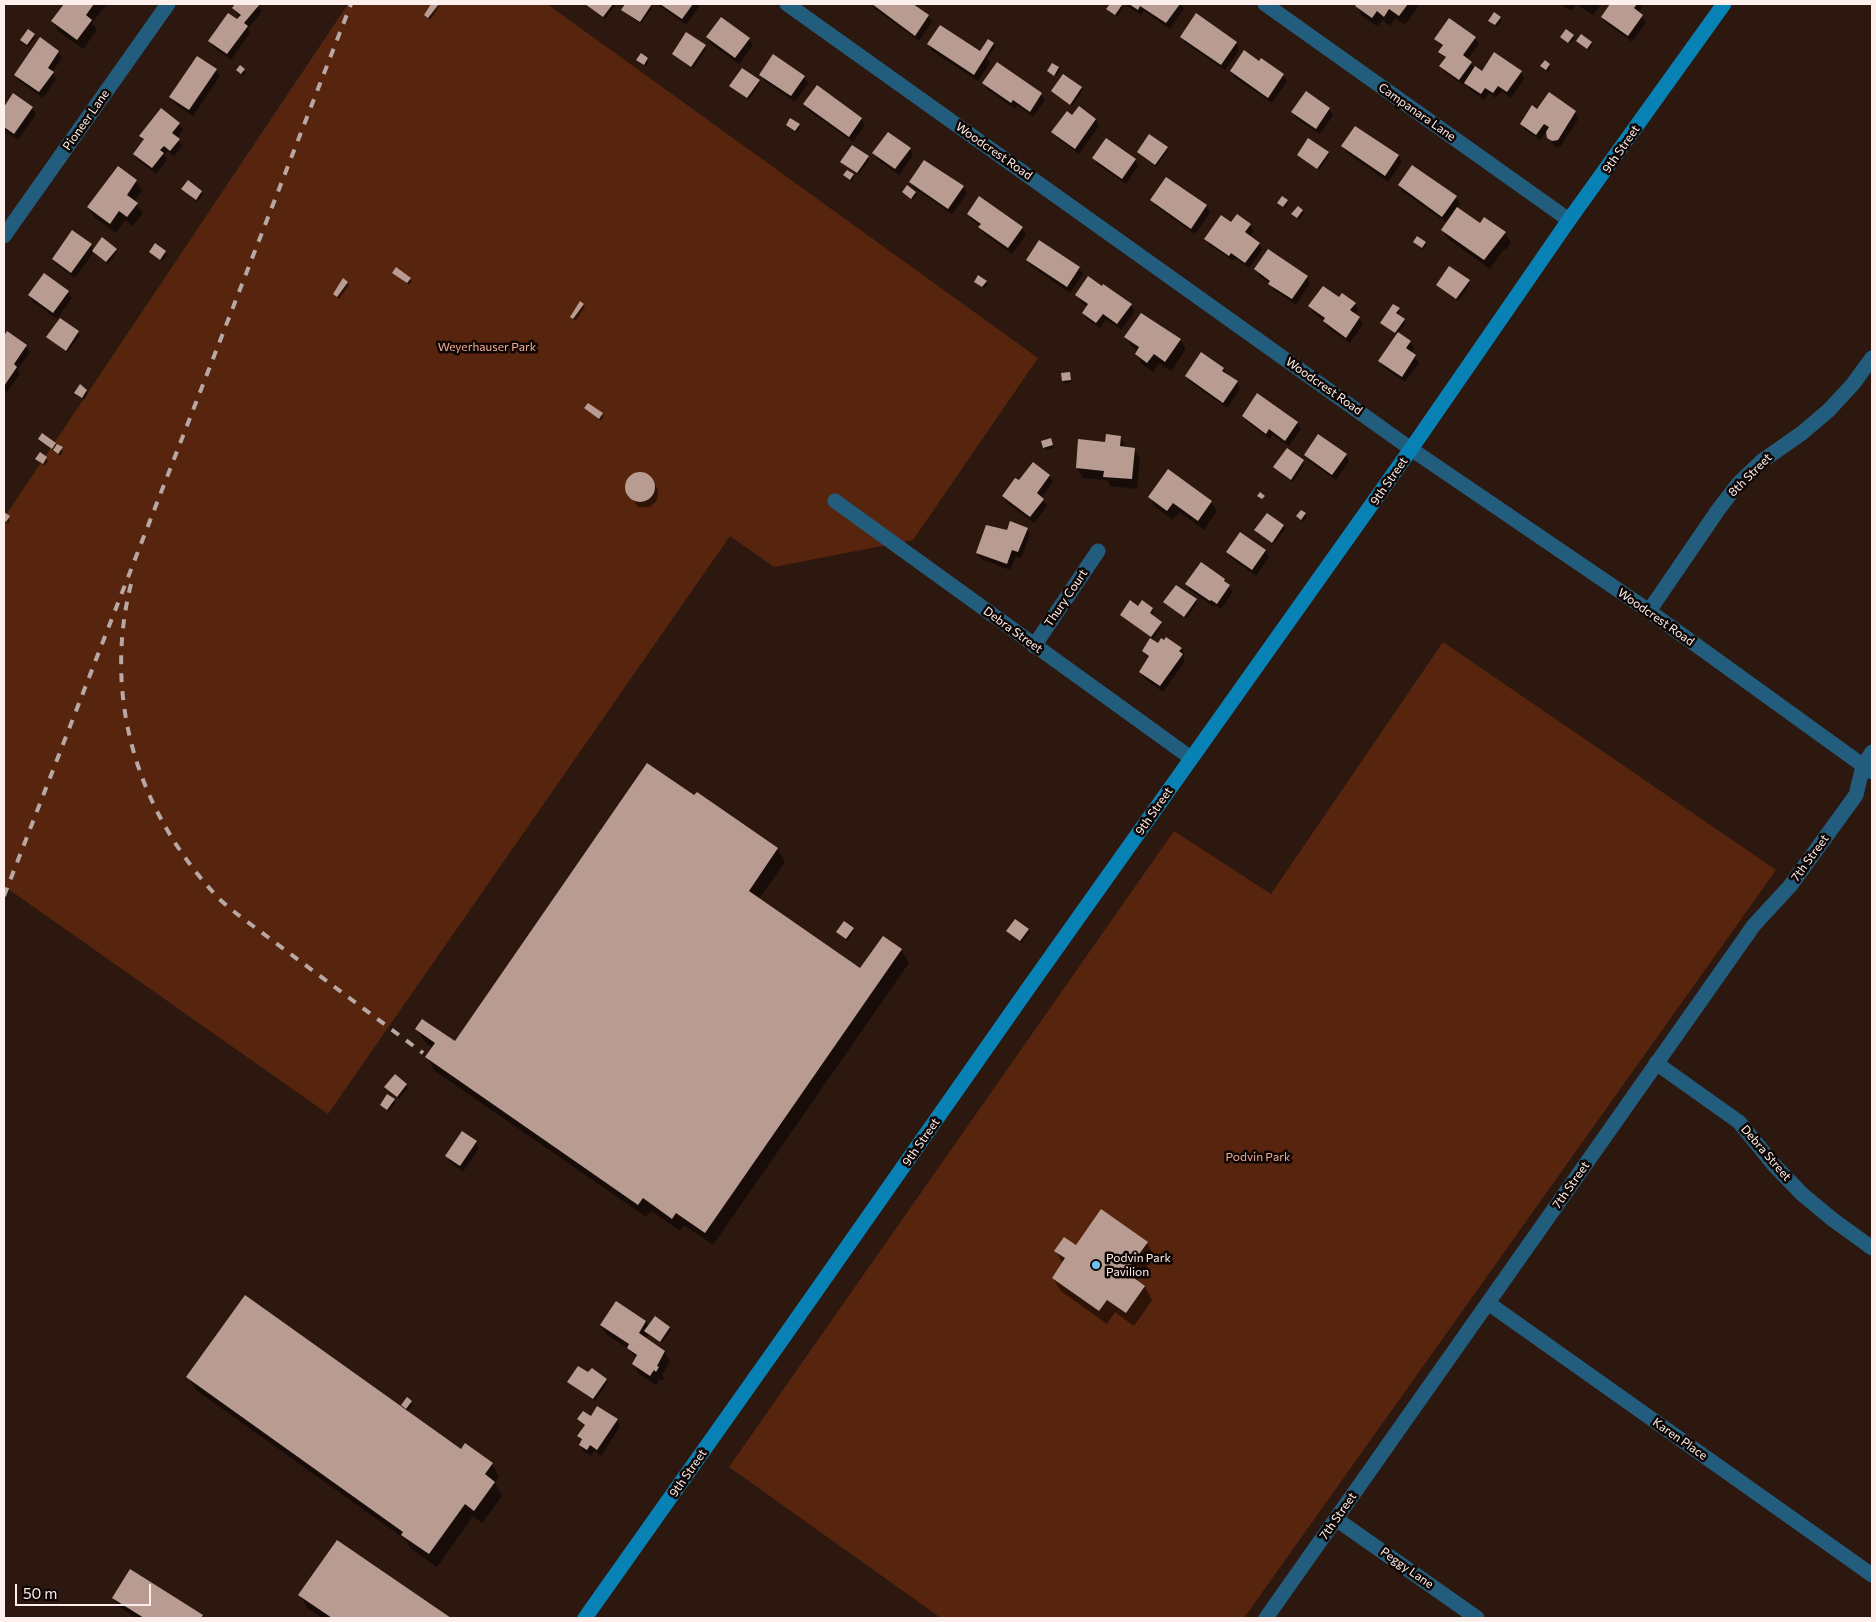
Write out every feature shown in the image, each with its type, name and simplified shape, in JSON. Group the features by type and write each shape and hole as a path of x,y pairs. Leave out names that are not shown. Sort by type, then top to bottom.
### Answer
{"street":[{"name":"Pioneer Lane","path":"4,236 168,4"},
{"name":"Woodcrest Road","path":"787,4 1412,449 1649,611 1867,769"},
{"name":"Campanara Lane","path":"1265,4 1569,220"},
{"name":"9th Street","path":"585,1618 1191,758 1412,449 1569,220 1724,4"},
{"name":"8th Street","path":"1649,611 1738,484 1762,461 1829,410 1853,384 1872,358"},
{"name":"Debra Street","path":"835,501 1191,758"},
{"name":"Thury Court","path":"1034,646 1098,551"},
{"name":"7th Street","path":"1266,1618 1754,925 1790,886 1856,795 1872,752"},
{"name":"Debra Street","path":"1656,1063 1739,1122 1774,1165 1802,1194 1872,1248"},
{"name":"Karen Place","path":"1488,1304 1872,1575"},
{"name":"Peggy Lane","path":"1336,1518 1477,1618"}],"green space":[{"name":"Weyerhauser Park","path":"348,4 547,4 1038,358 913,540 774,567 730,536 328,1114 4,886 4,518"},
{"name":"Podvin Park","path":"1443,642 1776,870 1244,1618 941,1618 729,1467 1174,831 1271,894"}],"building":[{"path":"64,4 94,4 86,15 92,20 77,40 51,21"},
{"path":"235,4 260,4 244,23 248,26 227,54 208,41 228,13 237,19 241,15 232,8"},
{"path":"431,4 439,4 428,18 424,15"},
{"path":"585,4 613,4 603,17"},
{"path":"625,4 652,4 640,22 621,10"},
{"path":"660,4 693,4 682,19"},
{"path":"872,4 913,4 929,15 915,36"},
{"path":"1110,4 1122,5 1115,15 1106,9"},
{"path":"1129,4 1180,4 1166,23 1140,6 1138,10"},
{"path":"1357,4 1408,4 1399,16 1389,9 1384,17 1377,11 1372,18 1355,6"},
{"path":"1610,4 1637,4 1634,8 1643,15 1628,36 1601,17"},
{"path":"1494,12 1501,17 1495,25 1488,21"},
{"path":"1196,13 1237,42 1221,65 1180,37"},
{"path":"721,17 750,38 735,58 706,37"},
{"path":"1449,18 1476,37 1463,55 1472,62 1459,80 1439,66 1446,57 1438,52 1443,45 1434,39"},
{"path":"940,25 980,51 988,39 994,43 974,75 927,44"},
{"path":"28,29 35,34 27,45 20,40"},
{"path":"1566,29 1574,35 1568,43 1560,37"},
{"path":"686,32 706,45 691,67 672,54"},
{"path":"1581,34 1592,42 1587,49 1576,41"},
{"path":"40,37 59,51 48,68 54,72 39,92 14,75"},
{"path":"1244,50 1259,61 1261,58 1284,74 1268,98 1230,71"},
{"path":"1494,52 1522,71 1507,92 1498,86 1493,93 1485,88 1481,94 1464,83 1475,66 1482,71"},
{"path":"641,53 648,58 644,65 636,60"},
{"path":"773,54 805,76 791,96 759,75"},
{"path":"197,56 217,69 189,110 169,97"},
{"path":"1545,60 1550,64 1546,70 1540,66"},
{"path":"997,62 1042,93 1030,112 1013,100 1011,103 982,83"},
{"path":"1052,63 1059,67 1054,76 1047,71"},
{"path":"240,65 245,69 241,74 236,70"},
{"path":"742,68 760,80 747,98 729,86"},
{"path":"1063,74 1082,87 1070,105 1051,91"},
{"path":"817,85 862,118 849,137 803,104"},
{"path":"1306,91 1330,108 1316,129 1291,112"},
{"path":"1549,92 1576,111 1558,140 1552,141 1547,138 1546,132 1549,127 1544,124 1536,135 1520,124 1532,105 1537,109"},
{"path":"13,93 33,107 14,134 4,127 4,107"},
{"path":"1079,106 1096,119 1075,149 1051,132 1067,111 1072,115"},
{"path":"161,108 180,123 172,133 180,139 170,151 164,146 160,150 164,153 152,168 133,154 144,139 139,136"},
{"path":"790,118 800,124 795,131 786,125"},
{"path":"1355,126 1399,155 1385,176 1341,146"},
{"path":"888,132 911,148 895,169 872,153"},
{"path":"1149,134 1168,147 1155,165 1137,152"},
{"path":"1106,138 1136,159 1122,179 1092,158"},
{"path":"1308,138 1329,152 1317,169 1297,155"},
{"path":"852,145 869,156 857,173 840,162"},
{"path":"924,160 964,186 948,209 909,182"},
{"path":"1412,165 1457,196 1442,217 1398,185"},
{"path":"118,166 137,180 127,195 138,203 127,217 119,211 110,224 87,207"},
{"path":"847,170 854,174 850,180 843,175"},
{"path":"1166,177 1207,205 1191,229 1150,200"},
{"path":"188,180 202,191 196,200 181,189"},
{"path":"907,185 916,192 911,199 902,192"},
{"path":"979,196 1023,227 1008,248 978,227 981,224 967,214"},
{"path":"1282,196 1288,200 1283,207 1277,203"},
{"path":"1298,206 1303,210 1297,218 1291,214"},
{"path":"1457,207 1480,223 1484,217 1506,232 1484,260 1441,230"},
{"path":"1237,214 1251,224 1245,232 1260,243 1245,263 1231,253 1229,256 1204,239 1221,215 1231,222"},
{"path":"72,230 92,244 71,273 52,259"},
{"path":"1417,236 1426,242 1422,248 1413,242"},
{"path":"102,237 117,249 106,262 92,251"},
{"path":"1039,240 1080,267 1067,287 1026,260"},
{"path":"155,243 166,251 160,260 149,252"},
{"path":"1268,249 1308,276 1292,299 1268,284 1270,281 1254,269"},
{"path":"1449,266 1470,280 1456,299 1436,285"},
{"path":"396,267 411,278 407,283 392,273"},
{"path":"44,273 69,291 53,313 28,295"},
{"path":"978,275 987,281 982,287 974,282"},
{"path":"1088,276 1132,304 1117,324 1103,314 1096,323 1082,313 1088,304 1075,295"},
{"path":"343,278 348,282 337,297 333,294"},
{"path":"1323,286 1339,297 1342,293 1356,303 1350,310 1360,317 1346,338 1323,321 1325,318 1308,306"},
{"path":"580,301 584,304 573,319 570,317"},
{"path":"1393,304 1400,308 1396,313 1405,319 1395,333 1380,323"},
{"path":"1141,313 1181,339 1165,362 1154,354 1147,363 1135,354 1139,347 1124,337"},
{"path":"60,318 79,331 66,351 46,337"},
{"path":"7,331 27,345 14,364 17,367 4,386 4,336"},
{"path":"1398,332 1411,341 1406,348 1416,355 1402,377 1378,361"},
{"path":"1201,352 1224,368 1222,371 1238,381 1223,403 1185,376"},
{"path":"1070,372 1071,380 1062,381 1061,373"},
{"path":"80,384 87,390 82,398 74,393"},
{"path":"1257,393 1298,422 1285,441 1269,429 1266,434 1242,416"},
{"path":"588,403 603,413 599,419 584,408"},
{"path":"42,433 56,443 52,449 38,439"},
{"path":"1106,434 1121,436 1120,446 1135,448 1132,479 1103,477 1104,471 1076,468 1078,439 1105,442"},
{"path":"1318,434 1347,454 1332,475 1304,455"},
{"path":"1051,438 1053,445 1043,448 1041,441"},
{"path":"57,444 63,447 58,454 53,450"},
{"path":"1287,448 1304,460 1291,480 1273,467"},
{"path":"40,452 47,457 43,464 35,459"},
{"path":"1033,462 1050,475 1037,493 1044,499 1030,517 1002,496 1015,478 1019,480"},
{"path":"1168,469 1212,501 1198,521 1173,503 1167,511 1148,497"},
{"path":"640,472 651,476 655,487 651,498 640,502 629,498 625,487 629,476"},
{"path":"1260,492 1265,496 1262,499 1257,496"},
{"path":"1301,510 1306,513 1301,520 1296,516"},
{"path":"4,512 10,516 6,522 4,520"},
{"path":"1267,513 1284,525 1272,543 1254,530"},
{"path":"1010,521 1028,528 1018,552 1012,550 1007,564 976,553 986,525 1007,530"},
{"path":"1240,532 1266,550 1252,570 1226,552"},
{"path":"1201,562 1225,579 1224,581 1230,585 1217,604 1185,584"},
{"path":"1176,585 1197,599 1184,617 1163,602"},
{"path":"1130,600 1138,606 1142,600 1153,608 1150,613 1162,622 1151,637 1120,615"},
{"path":"1166,637 1182,648 1179,651 1183,654 1160,686 1139,672 1149,656 1142,651 1150,638 1158,643 1161,638 1164,640"},
{"path":"647,763 694,795 697,792 778,848 749,891 860,968 883,936 902,949 705,1233 676,1213 672,1219 643,1198 638,1205 425,1057 435,1043 415,1029 422,1019 455,1041"},
{"path":"1015,919 1029,929 1020,941 1006,931"},
{"path":"844,921 854,928 846,939 836,932"},
{"path":"395,1074 407,1084 397,1097 384,1087"},
{"path":"387,1094 395,1099 387,1110 380,1105"},
{"path":"462,1131 477,1141 460,1166 445,1156"},
{"name":"Podvin Park Pavilion","path":"1101,1209 1148,1242 1126,1272 1145,1286 1126,1313 1107,1300 1099,1311 1052,1278 1065,1258 1054,1251 1064,1237 1076,1245"},
{"path":"245,1295 461,1449 465,1443 493,1463 485,1474 495,1482 474,1511 465,1504 429,1554 401,1535 403,1532 186,1377"},
{"path":"616,1301 646,1321 639,1333 665,1351 656,1372 654,1370 650,1376 632,1364 637,1355 627,1348 629,1344 600,1325"},
{"path":"655,1316 670,1327 660,1342 644,1331"},
{"path":"578,1366 588,1372 592,1368 607,1379 593,1399 567,1382"},
{"path":"407,1397 412,1401 406,1409 401,1405"},
{"path":"597,1406 618,1419 597,1450 590,1445 587,1450 579,1445 582,1439 577,1436 585,1425 577,1419 583,1411 591,1416"},
{"path":"337,1540 451,1618 332,1618 298,1595"},
{"path":"130,1569 203,1615 201,1618 144,1618 112,1598"}],"railway":[{"path":"4,896 351,4"},
{"path":"131,584 123,626 121,667 124,708 132,748 146,786 163,823 186,858 221,900 423,1053"}],"place":[{"name":"Podvin Park Pavilion","path":"1096,1265"}]}
